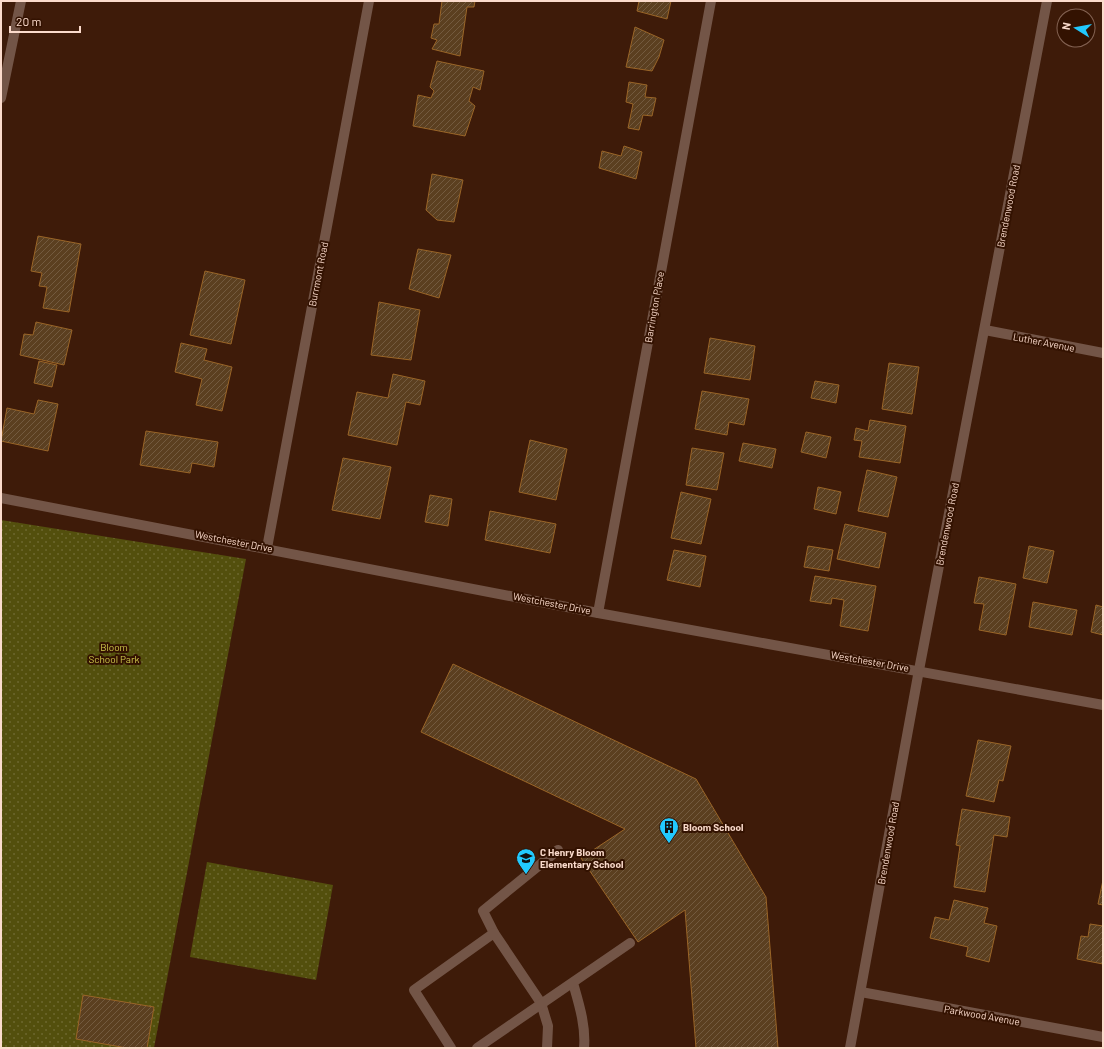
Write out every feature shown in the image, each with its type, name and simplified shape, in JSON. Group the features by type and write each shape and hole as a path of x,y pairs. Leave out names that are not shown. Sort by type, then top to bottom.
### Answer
{"street":[{"path":"1,98 21,1"},
{"name":"Burrmont Road","path":"267,548 369,1"},
{"name":"Barrington Place","path":"598,612 711,1"},
{"name":"Brendenwood Road","path":"850,1048 919,670 1048,1"},
{"name":"Luther Avenue","path":"985,330 1103,353"},
{"name":"Westchester Drive","path":"1,498 598,612 1103,705"},
{"path":"547,1048 548,1026 541,1003 494,933 483,911 558,850"},
{"path":"451,1048 414,990 494,933"},
{"path":"477,1048 630,943"},
{"path":"573,983 580,1005 584,1048"},
{"name":"Parkwood Avenue","path":"861,992 1103,1037"}],"green space":[{"name":"Bloom School Park","path":"1,520 246,559 154,1048 1,1048"},
{"path":"207,862 333,885 316,980 190,957"}],"building":[{"path":"442,1 475,1 474,7 467,7 460,56 432,49 437,40 431,38 434,24 439,24"},
{"path":"639,1 671,1 667,19 637,11"},
{"path":"635,27 664,40 659,57 652,71 626,67"},
{"path":"437,61 484,71 480,90 473,87 469,101 475,106 465,136 413,126 418,95 431,98 434,91 430,87"},
{"path":"629,82 647,85 645,97 656,98 652,116 643,115 639,130 628,128 633,104 626,102"},
{"path":"624,146 642,152 636,179 599,168 602,151 621,156"},
{"path":"432,174 463,180 454,222 437,220 426,210"},
{"path":"38,236 81,244 69,312 43,308 47,287 39,286 42,273 31,271"},
{"path":"418,249 451,255 439,298 409,289"},
{"path":"205,271 245,280 231,344 190,335"},
{"path":"379,302 420,310 411,360 371,355"},
{"path":"36,322 72,330 64,365 20,355 24,334 33,335"},
{"path":"710,338 755,346 750,380 704,373"},
{"path":"181,343 207,349 204,360 232,367 222,411 196,405 202,379 175,372"},
{"path":"39,361 57,365 52,387 34,383"},
{"path":"889,363 919,367 912,414 882,409"},
{"path":"393,374 425,381 420,405 406,402 397,445 348,435 357,392 388,398"},
{"path":"815,381 839,385 836,403 811,398"},
{"path":"702,391 749,399 744,425 729,422 727,435 695,429"},
{"path":"38,400 58,404 48,451 1,441 7,408 34,414"},
{"path":"870,420 906,426 900,463 859,457 862,441 854,440 856,428 868,431"},
{"path":"146,431 218,442 214,467 192,463 190,473 140,465"},
{"path":"806,432 831,437 826,458 801,452"},
{"path":"530,440 567,449 556,500 519,492"},
{"path":"743,443 776,449 772,468 739,461"},
{"path":"692,448 724,453 717,490 686,485"},
{"path":"343,458 391,467 380,519 332,510"},
{"path":"867,470 897,477 888,517 858,511"},
{"path":"818,487 841,492 836,514 814,509"},
{"path":"681,492 711,499 701,544 671,538"},
{"path":"430,495 452,499 448,526 425,522"},
{"path":"490,511 556,524 550,553 485,540"},
{"path":"845,524 886,533 879,568 837,559"},
{"path":"808,546 833,550 829,571 804,567"},
{"path":"1029,546 1054,551 1047,583 1023,578"},
{"path":"674,550 706,556 700,587 667,580"},
{"path":"815,576 876,586 868,631 840,626 844,600 832,598 831,604 810,601"},
{"path":"979,577 1016,584 1006,635 979,630 984,604 974,603"},
{"path":"1033,602 1077,610 1072,635 1029,627"},
{"path":"1096,605 1103,607 1103,635 1091,632"},
{"name":"Bloom School","path":"453,664 696,779 766,897 778,1048 696,1048 685,910 638,942 581,858 625,829 421,732"},
{"path":"978,740 1011,746 1003,781 999,780 994,802 966,796"},
{"path":"962,809 1010,817 1007,837 994,835 985,892 954,887 960,846 956,845"},
{"path":"1103,880 1103,905 1098,904"},
{"path":"954,900 988,908 984,923 997,926 989,962 966,956 968,947 930,938 935,917 949,920"},
{"path":"1090,924 1103,926 1103,964 1077,959 1081,936 1088,937"},
{"path":"83,995 154,1007 147,1048 127,1048 76,1039"}],"place":[{"name":"Bloom School","path":"669,844"},
{"name":"C Henry Bloom Elementary School","path":"526,875"}]}
